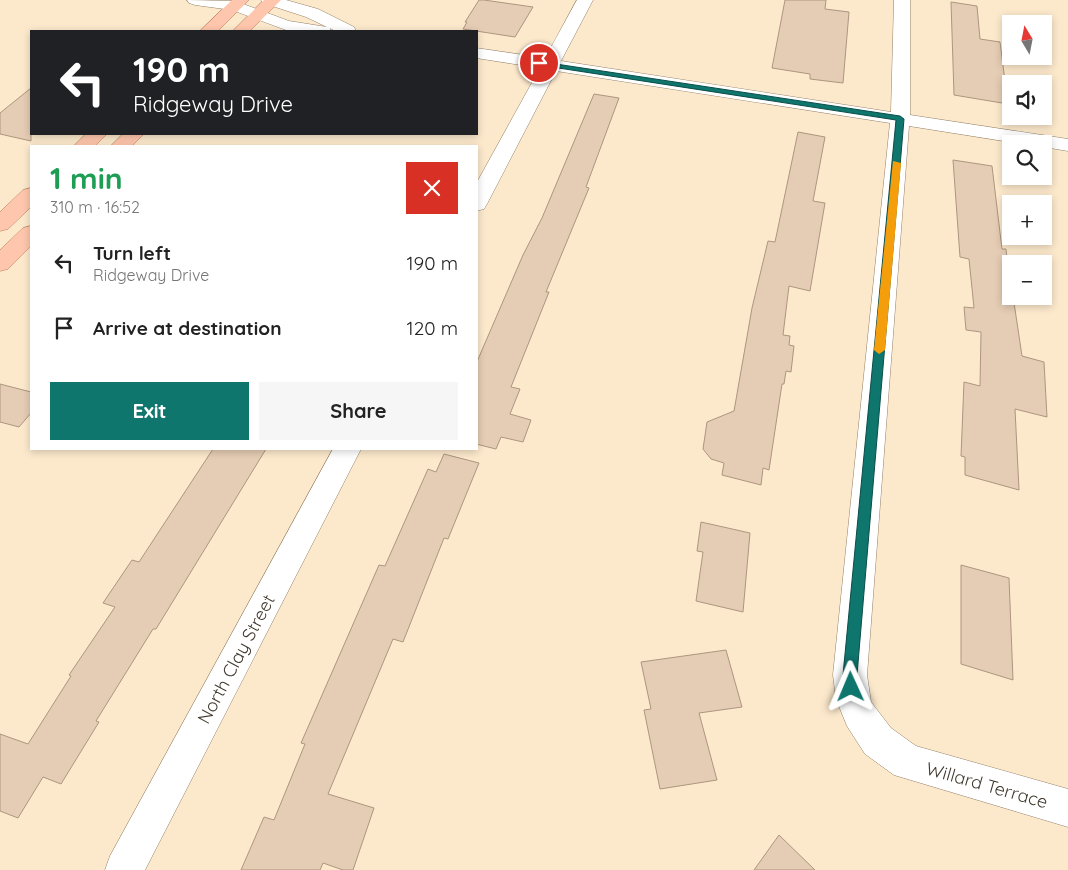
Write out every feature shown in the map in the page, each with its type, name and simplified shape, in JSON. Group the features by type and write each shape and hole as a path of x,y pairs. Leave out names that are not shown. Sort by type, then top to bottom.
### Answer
{"main road":[{"path":"242,30 272,0"},
{"path":"209,30 238,3"},
{"path":"85,145 96,135"},
{"path":"122,145 133,135"},
{"path":"0,224 30,196"},
{"path":"0,263 30,234"}],"street":[{"path":"196,0 238,3 286,26 316,30"},
{"path":"272,0 312,13 346,30"},
{"path":"478,200 584,0"},
{"name":"Willard Terrace","path":"902,0 900,119 850,675 853,699 859,714 878,741 907,762 1068,808"},
{"path":"478,53 1068,145"},
{"name":"North Clay Street","path":"124,870 346,450"}],"building":[{"path":"479,0 533,7 515,37 463,29 467,22 465,22"},
{"path":"785,0 826,0 825,9 849,12 843,83 810,79 810,74 772,68"},
{"path":"951,2 977,6 980,39 1000,42 1004,75 1002,75 1002,103 954,95"},
{"path":"30,89 31,141 0,134 0,113"},
{"path":"594,94 619,98 586,187 589,188 546,292 549,292 511,387 520,389 510,414 531,420 523,442 501,437 496,449 478,444 478,359 523,255 542,218"},
{"path":"798,132 825,137 813,201 825,203 810,291 789,286 783,335 790,336 789,345 794,346 791,372 786,371 784,384 782,384 769,470 763,468 761,485 722,475 724,463 711,459 703,449 707,422 734,411 752,308 768,241 775,242"},
{"path":"953,160 992,166 1002,249 1006,249 1007,255 1002,255 1002,305 1014,305 1022,356 1044,362 1047,417 1015,409 1019,490 965,475 965,457 961,456 964,382 980,386 981,332 966,330 964,307 974,308 969,259 960,257"},
{"path":"0,384 30,392 30,414 19,427 0,422"},
{"path":"212,450 265,450 156,629 153,629 96,721 99,722 61,784 43,777 18,818 0,811 0,734 28,744 71,676 69,675 115,607 103,603 132,560 139,562"},
{"path":"444,454 479,463 448,539 444,538 403,642 393,639 328,794 374,808 353,870 343,870 323,863 320,870 241,870 264,817 274,820 305,744 301,743 379,565 385,566 428,469 436,472"},
{"path":"701,522 750,533 743,612 696,601 703,552 697,551"},
{"path":"961,565 1009,578 1013,680 961,664"},
{"path":"726,650 742,707 699,713 717,780 660,789 644,710 651,709 641,662"},
{"path":"779,835 815,870 754,870"}],"slow traffic":[{"path":"879,350 896,163"}],"route":[{"path":"539,63 900,119 850,675 851,687"}]}
